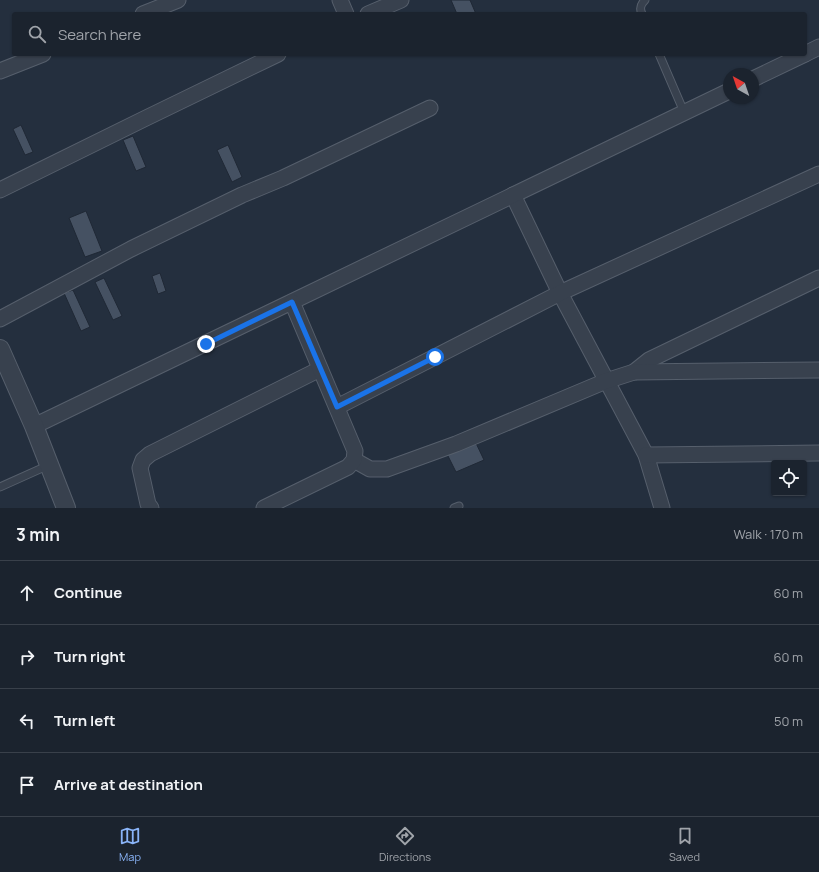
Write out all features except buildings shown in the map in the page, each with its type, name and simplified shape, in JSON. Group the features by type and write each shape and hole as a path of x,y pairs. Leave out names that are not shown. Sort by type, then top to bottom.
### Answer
{"street":[{"path":"143,9 178,0"},
{"path":"340,0 345,12"},
{"path":"373,12 401,0"},
{"path":"807,53 819,47"},
{"path":"0,71 38,56"},
{"path":"0,190 274,56"},
{"path":"759,76 801,56"},
{"path":"34,426 723,94"},
{"path":"0,319 138,246 242,195 283,178 430,108"},
{"path":"337,407 560,293 819,174"},
{"path":"513,195 560,293 646,455 662,508"},
{"path":"634,372 649,360 819,278"},
{"path":"264,508 348,467 354,460 355,450 292,302"},
{"path":"2,360 34,426 66,508"},
{"path":"147,507 140,468 142,460 150,454 320,368"},
{"path":"354,460 370,469 387,468 456,444 606,381 634,372 819,370"},
{"path":"646,455 819,453"}],"lane":[{"path":"641,12 640,10 642,3 646,0"},
{"path":"660,56 684,112"},
{"path":"0,487 49,465"}],"route":[{"path":"206,344 292,302 337,407 435,357"}]}
